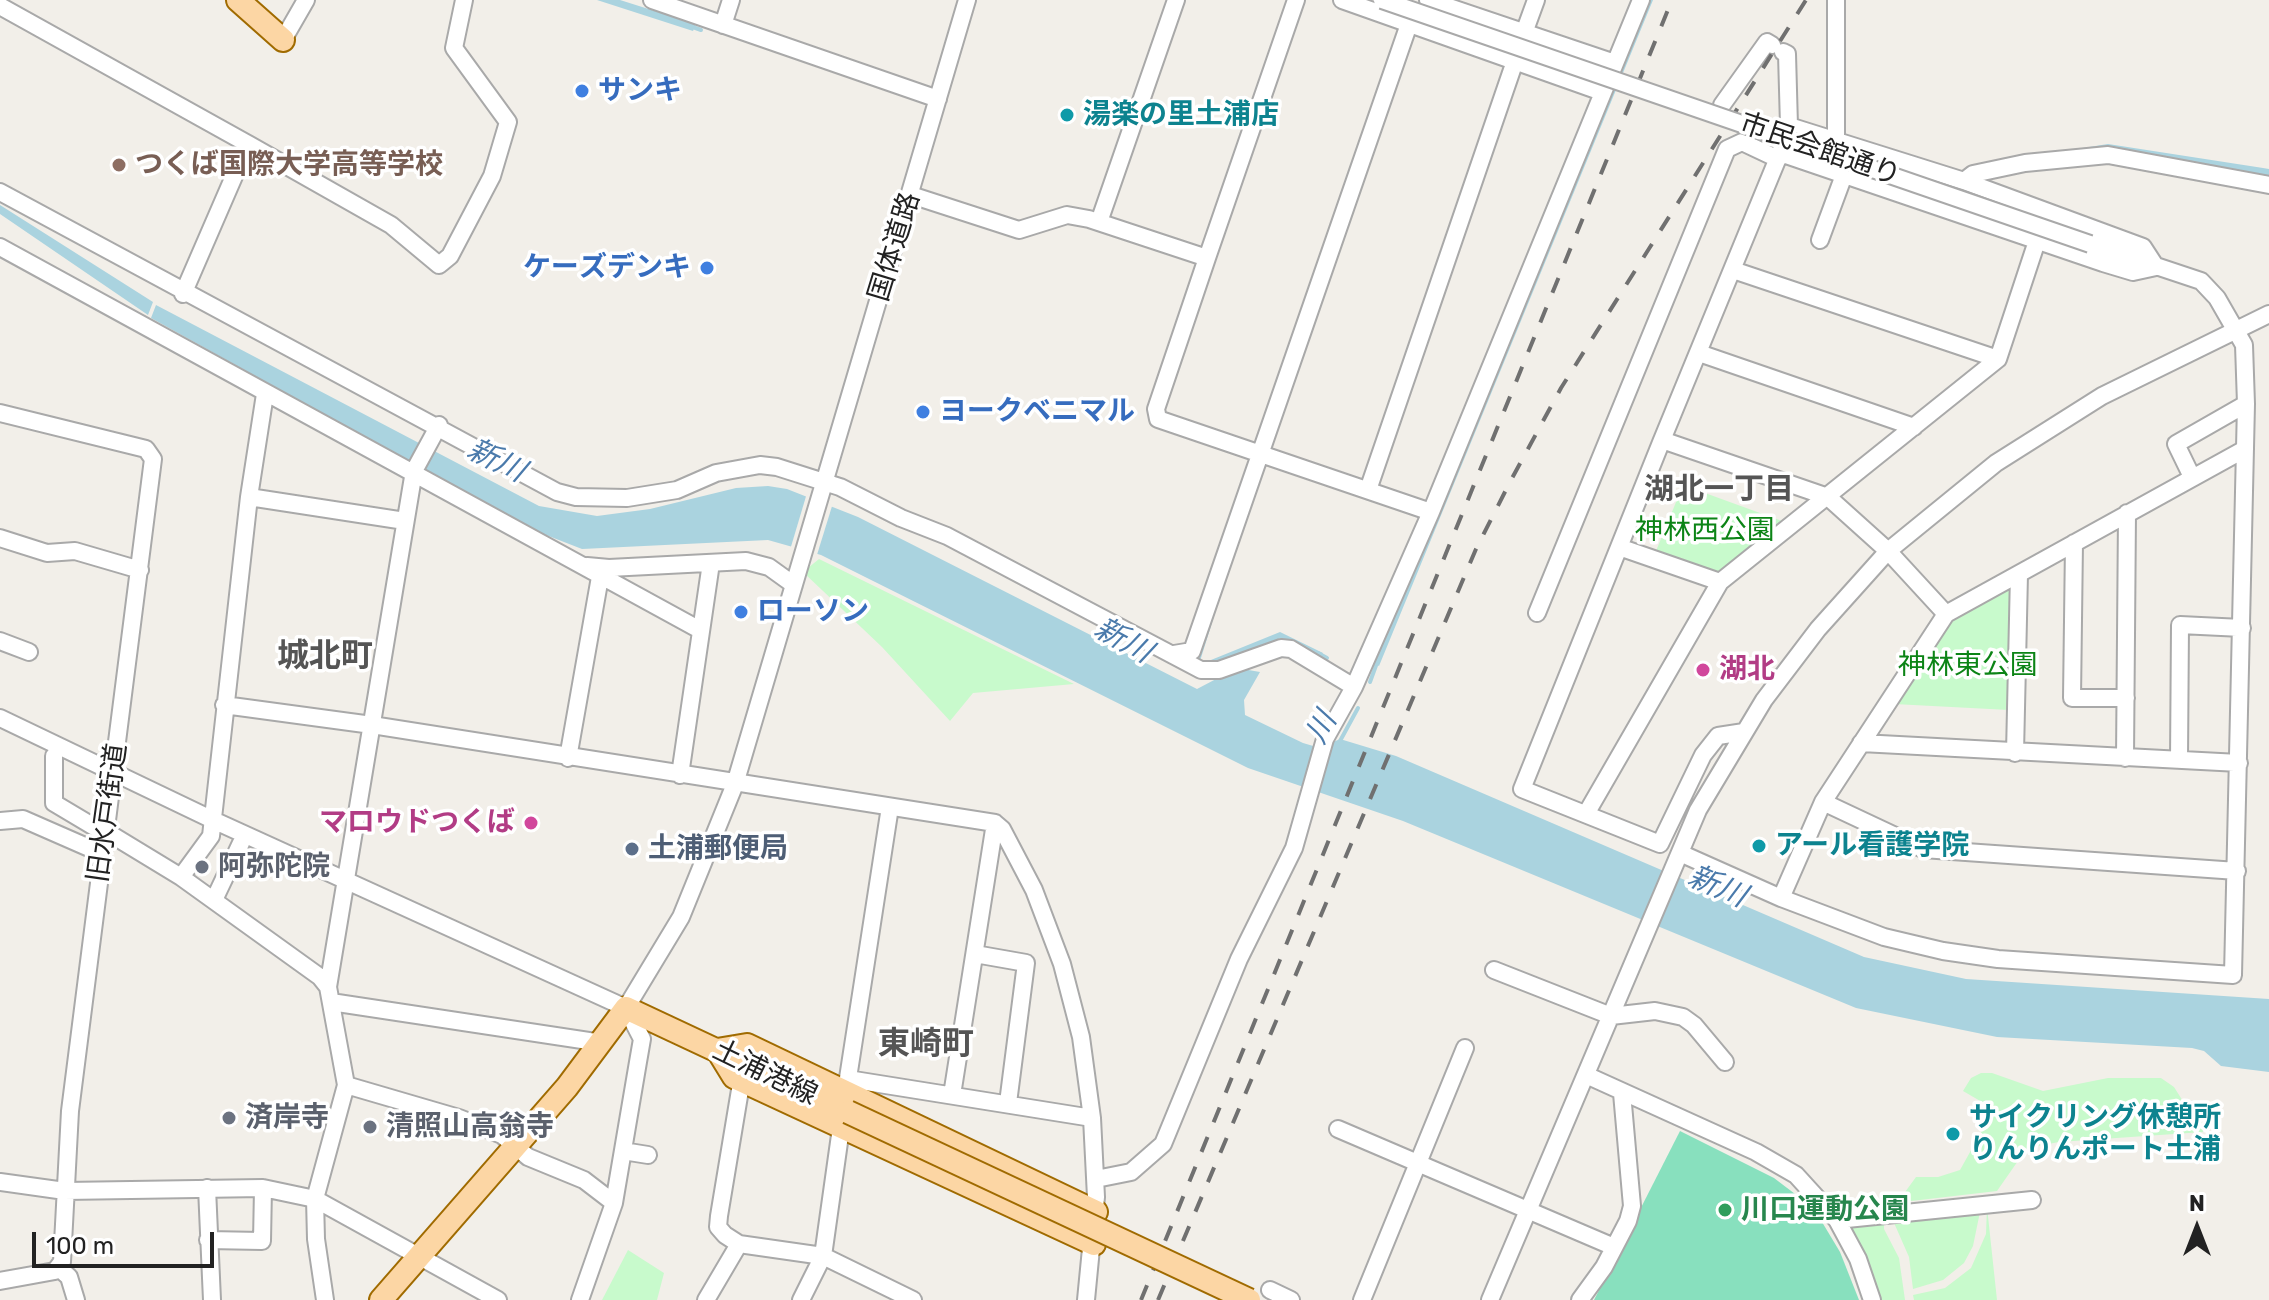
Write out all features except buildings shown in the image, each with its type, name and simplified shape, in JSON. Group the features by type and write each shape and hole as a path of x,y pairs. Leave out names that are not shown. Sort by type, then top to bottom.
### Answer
{"main road":[{"path":"238,0 283,40"},
{"path":"381,1300 515,1147 602,1043 626,1008"},
{"name":"土浦港線","path":"626,1008 717,1050 846,1103 1260,1295"},
{"path":"846,1103 1096,1212"},
{"path":"846,1103 1094,1244"}],"street":[{"path":"283,40 306,0"},
{"path":"0,6 391,225 439,265 450,256 492,176 508,122 454,48 464,0"},
{"path":"652,0 938,99"},
{"path":"723,25 731,0"},
{"name":"国体道路","path":"626,1008 681,917 735,784 967,0"},
{"path":"1099,222 1176,0"},
{"path":"1296,0 1154,414 1158,419 1431,512"},
{"path":"1342,0 1602,92"},
{"name":"市民会館通り","path":"1382,0 2201,281 2217,298 2236,331 2245,355 2246,404 2233,975 1998,959 1943,951 1884,937 1781,898"},
{"path":"1428,0 1615,63"},
{"path":"1524,33 1536,0"},
{"path":"1096,1179 1131,1172 1163,1144 1239,959 1284,872 1325,739 1354,687 1431,512 1641,0"},
{"path":"1836,0 1836,141"},
{"path":"1174,654 1192,651 1409,24"},
{"path":"1722,105 1767,42 1787,54 1789,126 1779,156 1522,789 1660,844 1703,755 1718,736 1744,732"},
{"path":"1368,490 1515,61"},
{"path":"1537,613 1727,149 1742,142 2133,272 2156,267 2143,247 1964,181 1789,126"},
{"path":"183,294 248,144"},
{"path":"1964,181 1973,174 2025,163 2108,155 2269,185"},
{"path":"1820,240 1844,175"},
{"path":"0,192 434,433 540,486 576,497 653,495 677,490 716,473 760,465 947,536 1174,654 1183,663 1210,672 1281,648 1291,649 1354,687"},
{"path":"911,195 1019,230 1067,215 1099,222 1207,258"},
{"path":"1586,814 1720,582 1998,359 2037,241"},
{"path":"0,247 700,630"},
{"path":"1733,270 1998,359"},
{"path":"1490,1300 1698,810 1744,732 1818,629 1888,551 1996,463 2102,396 2269,314"},
{"path":"1699,353 1914,427"},
{"path":"181,877 211,836 249,497 265,394"},
{"path":"2192,477 2176,444 2246,404"},
{"name":"旧水戸街道","path":"0,413 149,450 153,459 73,1082 59,1268"},
{"path":"325,1300 316,1239 315,1199 346,1085 330,994 344,878 414,471 434,433"},
{"path":"1662,440 1828,497 1888,551 1946,614"},
{"path":"1678,858 1781,898 1823,802 1946,614 2245,449"},
{"path":"249,497 405,521"},
{"path":"2125,758 2127,513"},
{"path":"0,538 47,553 75,551 140,570"},
{"path":"2074,543 2072,698 2126,698"},
{"path":"1619,547 1720,582"},
{"path":"680,775 711,563"},
{"path":"578,565 609,568 760,563 794,585"},
{"path":"2015,753 2019,574"},
{"path":"568,758 600,577"},
{"path":"2179,760 2180,625 2242,628"},
{"path":"0,641 29,652"},
{"path":"224,705 372,725 995,823 1002,829 1034,890 1062,964 1081,1037 1092,1118 1096,1179 1094,1244 1086,1300"},
{"path":"0,718 213,820 626,1008 642,1039 614,1203 580,1300"},
{"path":"1861,743 2239,763"},
{"path":"54,756 54,803 181,877 330,994 602,1043"},
{"path":"1823,802 1923,849 2237,871"},
{"path":"801,1300 823,1256 890,807"},
{"path":"0,821 23,819 103,854"},
{"path":"952,1095 995,823"},
{"path":"214,900 241,843"},
{"path":"975,954 1026,963 1008,1103"},
{"path":"1494,970 1611,1016 1655,1011 1683,1017 1694,1025 1725,1062"},
{"path":"1362,1300 1465,1048"},
{"path":"1586,1075 1756,1152 1825,1194 1858,1259 1872,1300"},
{"path":"741,1084 718,1227 739,1244 823,1256 913,1300"},
{"path":"346,1085 459,1118 502,1135 515,1147 546,1165 584,1180 614,1203"},
{"path":"1580,1300 1614,1247 1632,1206 1622,1093"},
{"path":"846,1103 952,1095 1092,1118"},
{"path":"1338,1129 1614,1247"},
{"path":"623,1151 648,1155"},
{"path":"0,1182 65,1191 263,1188 315,1199 498,1300"},
{"path":"207,1188 212,1300"},
{"path":"208,1240 262,1241 263,1188"},
{"path":"1837,1220 2032,1200"},
{"path":"706,1300 739,1244"},
{"path":"0,1281 59,1268 69,1277 76,1300"},
{"path":"1260,1295 1291,1300"}],"green space":[{"name":"神林西公園","path":"1683,485 1782,521 1719,573 1656,551"},
{"path":"819,559 1074,684 973,693 950,721 882,647 803,572"},
{"name":"神林東公園","path":"2006,586 2012,591 2009,710 1894,704 1949,618"},
{"path":"1981,1073 1992,1073 2043,1091 2108,1078 2161,1078 2174,1087 2186,1106 2200,1106 2203,1132 2059,1142 2027,1148 1997,1191 1903,1202 1900,1199 1916,1177 1938,1177 1960,1170 1994,1109 1963,1091 1971,1078"},
{"name":"川口運動公園","path":"1680,1131 1774,1178 1799,1197 1822,1222 1840,1252 1859,1300 1594,1300"},
{"path":"1981,1207 1973,1246 1964,1263 1943,1280 1913,1289 1909,1257 1891,1216"},
{"path":"1987,1207 1997,1300 1914,1300 1913,1295 1945,1288 1971,1268 1986,1234"},
{"path":"1884,1217 1884,1229 1899,1258 1905,1300 1877,1300 1842,1222"},
{"path":"628,1250 664,1273 657,1300 602,1300"}],"water":[{"path":"597,0 620,0 696,24 693,31"},
{"path":"1645,0 1653,0 1379,666 1374,663 1396,602"},
{"path":"2108,144 2269,169 2269,177 2169,158 2033,156"},
{"path":"0,205 153,302 148,315 0,214"},
{"path":"156,305 539,506 597,516 650,509 736,488 768,486 787,489 858,517 1197,689 1237,668 1260,672 1244,700 1245,715 1303,743 1320,748 1340,739 1396,756 1864,957 1966,979 2269,999 2269,1072 2221,1066 2204,1051 2192,1048 1997,1037 1856,1008 1403,821 1248,768 821,555 768,540 582,549 528,528 151,318"},
{"path":"1260,457 1262,463 1200,661 1206,662 1280,632 1323,653 1320,658 1281,638 1213,665 1194,663"}],"pier":[{"path":"807,493 833,503 816,558 790,550"}],"waterway":[{"path":"690,26 701,30"},
{"path":"1318,653 1327,658"},
{"path":"1370,682 1378,660"},
{"name":"川","path":"1340,741 1358,708"}],"railway":[{"path":"1141,1300 1672,0"},
{"path":"1158,1300 1476,549 1561,388 1806,0"}],"place":[{"name":"サンキ","path":"582,91"},
{"name":"湯楽の里土浦店","path":"1067,115"},
{"name":"つくば国際大学高等学校","path":"119,165"},
{"name":"ケーズデンキ","path":"707,268"},
{"name":"ヨークベニマル","path":"923,412"},
{"name":"ローソン","path":"741,612"},
{"name":"湖北","path":"1703,670"},
{"name":"マロウドつくば","path":"531,823"},
{"name":"アール看護学院","path":"1759,846"},
{"name":"土浦郵便局","path":"632,849"},
{"name":"阿弥陀院","path":"202,867"},
{"name":"済岸寺","path":"229,1118"},
{"name":"清照山高翁寺","path":"370,1127"},
{"name":"サイクリング休憩所 りんりんポート土浦","path":"1953,1134"},
{"name":"川口運動公園","path":"1725,1210"}],"district":[{"name":"湖北一丁目","path":"1719,490"},
{"name":"城北町","path":"325,657"},
{"name":"東崎町","path":"926,1045"}],"water label":[{"name":"新川","path":"496,461"},
{"name":"新川","path":"1123,641"},
{"name":"新川","path":"1717,887"}]}
